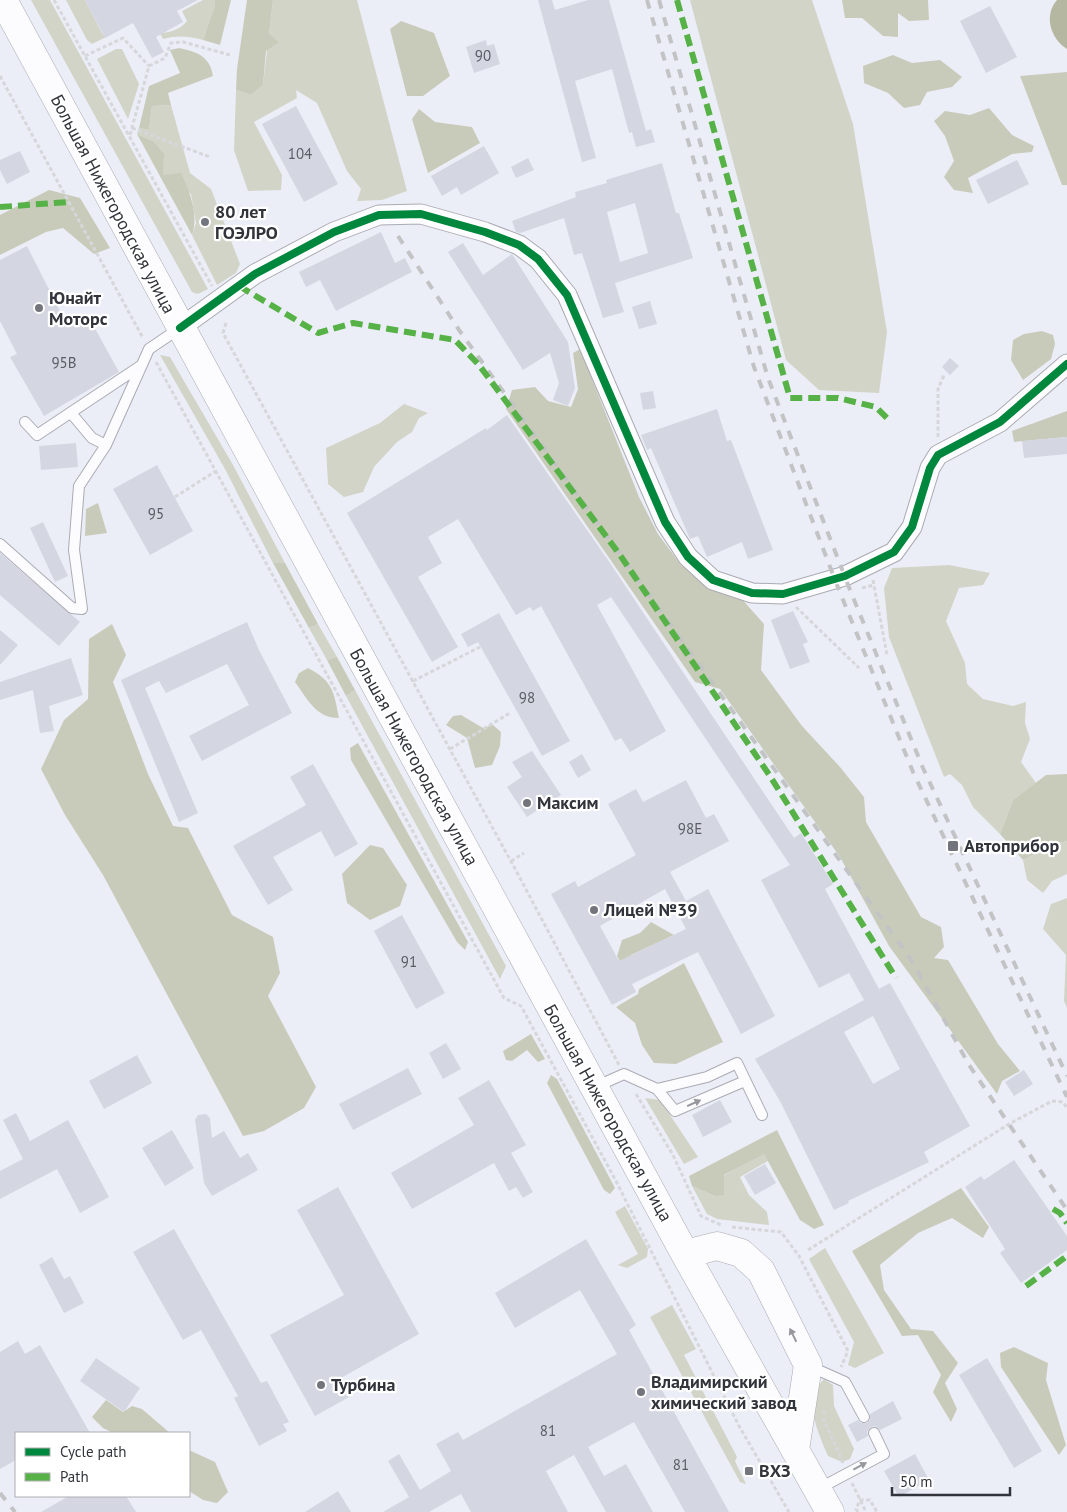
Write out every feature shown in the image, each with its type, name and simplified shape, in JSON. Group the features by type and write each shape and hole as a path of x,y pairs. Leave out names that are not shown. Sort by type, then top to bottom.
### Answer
{"main road":[{"name":"Большая Нижегородская улица","path":"3,0 685,1254 823,1501"},
{"path":"685,1254 717,1246 741,1253 761,1271 808,1366 795,1450"}],"street":[{"path":"180,328 255,274 334,232 379,215 421,214 485,232 518,245 538,259 567,295 666,522 688,557 713,580 752,593 783,594 835,580 894,552 912,527 930,468 938,455 1000,422 1067,364"}],"lane":[{"path":"0,544 72,608 82,609 74,550 79,486 106,445 149,349 180,328"},
{"path":"25,422 37,435 143,364"},
{"path":"71,413 92,438 106,445"},
{"path":"657,1089 707,1077 737,1063 762,1115"},
{"path":"594,1087 624,1074 657,1089 675,1111 746,1081"},
{"path":"808,1366 845,1382 864,1417"},
{"path":"823,1501 884,1454 874,1434"}],"path":[{"path":"54,0 214,290"},
{"path":"85,56 123,38 149,66"},
{"path":"130,136 149,66 165,58 171,44 183,42 230,55"},
{"path":"0,76 504,998 521,1006 616,1181 739,1426 789,1512"},
{"path":"132,128 210,157"},
{"path":"226,323 223,333 511,861 624,1074 673,1155 700,1216 724,1226 781,1232 799,1256"},
{"path":"938,455 938,389 944,375"},
{"path":"175,497 216,471"},
{"path":"872,564 887,655"},
{"path":"783,594 859,668"},
{"path":"413,681 480,647"},
{"path":"450,749 510,712"},
{"path":"511,861 524,853"},
{"path":"808,1250 1009,1124 1052,1101 1063,1102 1067,1108"},
{"path":"858,1512 856,1509 860,1500 870,1500 877,1512"}],"shaded area":[{"path":"31,0 50,0 208,289 198,294 192,292"},
{"path":"66,0 85,0 103,35 108,36 92,44 87,40"},
{"path":"203,0 215,0 215,5 203,40 183,36 163,39 160,33 175,30 187,21 182,11"},
{"path":"215,0 231,0 220,45 203,40"},
{"path":"247,0 273,0 269,34 279,42 266,51 263,85 251,95 236,90 237,69"},
{"path":"273,0 357,0 407,191 382,200 357,201 361,189 347,171 317,103 296,90 297,98 254,122 282,175 281,190 248,191 234,150 236,90 251,95 263,85"},
{"path":"690,0 812,0 853,124 887,332 879,393 819,390 786,360"},
{"path":"842,0 928,0 929,20 909,21 898,13 898,37 883,36 862,18 845,18"},
{"path":"1057,0 1067,0 1067,49 1061,45 1051,27 1050,13"},
{"path":"401,21 434,33 450,76 423,96 407,96 390,29"},
{"path":"179,48 197,53 206,59 213,76 168,93 171,105 152,106 149,130 139,128 149,86 180,73 170,50"},
{"path":"116,49 122,49 139,84 128,119 97,59"},
{"path":"893,55 912,63 940,60 962,77 952,87 927,92 920,105 904,108 888,93 864,83 863,66"},
{"path":"1067,72 1067,185 1062,185 1020,76"},
{"path":"171,105 190,173 211,189 240,264 236,273 217,285 192,235 196,223 191,194 163,175 153,141 137,134 139,128 149,130 152,106"},
{"path":"989,108 1012,135 1034,146 1032,152 1012,154 968,178 973,193 954,190 944,177 954,161 945,136 934,121 945,111 970,115"},
{"path":"419,109 435,122 472,127 480,143 428,173 412,119"},
{"path":"137,134 153,141 164,154 163,175 181,173 188,188 194,212 192,235"},
{"path":"49,190 80,198 110,248 94,254 63,228 46,232 0,255 0,215"},
{"path":"1042,331 1053,335 1055,344 1051,359 1023,380 1011,360 1013,340 1024,334"},
{"path":"580,349 639,497 658,534 681,565 710,588 740,597 764,624 761,670 802,726 840,767 864,797 866,822 921,917 941,927 944,947 934,958 948,960 998,1044 1020,1071 1002,1081 997,1094 889,946 840,857 720,689 695,682 506,409 512,390 535,387 548,401 571,407 578,389 573,353"},
{"path":"160,355 170,357 233,465 285,563 273,563 225,469"},
{"path":"404,404 428,413 419,418 412,432 397,442 374,467 363,492 344,497 328,484 326,448 380,423"},
{"path":"1067,411 1067,437 1014,442 1012,431"},
{"path":"98,503 107,533 85,536 86,509"},
{"path":"273,563 285,563 318,624 309,628"},
{"path":"949,565 990,573 983,585 959,588 946,621 965,663 967,684 983,699 1013,706 1026,702 1025,723 1030,739 1021,762 1036,783 1013,800 1000,834 973,807 962,785 950,774 944,777 889,637 884,588 892,568"},
{"path":"112,624 126,655 113,682 148,774 173,826 188,828 232,915 273,937 280,973 268,996 316,1087 304,1108 264,1131 243,1136 103,875 65,815 41,769 64,720 88,699 89,639"},
{"path":"318,624 337,657 327,660 309,628"},
{"path":"337,657 355,690 346,696 327,660"},
{"path":"308,668 323,678 331,688 339,718 324,715 313,707 295,682 299,673"},
{"path":"355,690 506,966 500,979 346,696"},
{"path":"461,715 483,728 493,725 501,732 500,746 492,765 475,768 467,738 446,725 453,716"},
{"path":"358,743 468,942 465,950 457,942 351,760 350,748"},
{"path":"1067,774 1067,841 1052,845 1023,860 1000,834 1013,800 1046,775"},
{"path":"1067,841 1067,874 1052,881 1043,893 1027,880 1023,860 1052,845"},
{"path":"370,845 383,848 407,885 400,906 370,920 347,903 342,874"},
{"path":"1067,898 1067,1008 1064,1001 1066,955 1043,929 1051,904"},
{"path":"651,922 674,935 631,955 627,975 617,956 622,940 640,933"},
{"path":"684,963 723,1042 676,1064 654,1063 642,1045 635,1023 616,1007 638,994 639,989"},
{"path":"531,1034 545,1059 538,1062 527,1050 512,1061 506,1060 503,1051"},
{"path":"551,1075 557,1079 615,1188 610,1194 604,1190 547,1083"},
{"path":"645,1098 660,1100 698,1157 684,1164"},
{"path":"777,1130 824,1225 814,1229 800,1220 764,1154 724,1175 724,1195 715,1196 692,1186 689,1176"},
{"path":"764,1153 768,1161 740,1177 749,1195 767,1212 769,1225 717,1219 707,1214 692,1186 715,1196 723,1176"},
{"path":"961,1188 989,1227 983,1238 952,1218 918,1233 880,1265 884,1290 911,1329 933,1331 958,1363 945,1383 957,1409 951,1422 933,1392 941,1375 918,1335 902,1336 852,1251"},
{"path":"625,1206 648,1249 647,1257 627,1268 618,1265 638,1254 615,1212"},
{"path":"825,1248 884,1353 855,1368 848,1365 854,1342 809,1259"},
{"path":"672,1305 696,1349 684,1355 737,1457 735,1461 746,1484 740,1482 650,1317"},
{"path":"1014,1347 1048,1363 1046,1380 1066,1445 1059,1455 1001,1367 1000,1353"},
{"path":"824,1379 833,1385 834,1406 854,1449 850,1459 842,1462 828,1456 814,1417 814,1397 817,1388"},
{"path":"106,1400 123,1412 132,1406 142,1409 169,1432 111,1432 103,1428 92,1417"},
{"path":"190,1450 215,1462 228,1492 217,1503 203,1500 190,1492"}],"building":[{"path":"85,0 198,0 177,11 183,22 156,37 164,52 152,58 133,23 105,38"},
{"path":"538,0 552,0 555,10 588,0 609,0 646,131 651,129 655,142 636,147 632,132 629,133 612,69 575,81 596,158 582,162"},
{"path":"990,6 1017,57 986,73 960,21"},
{"path":"486,40 487,46 494,44 500,64 474,73 466,47"},
{"path":"296,106 338,184 304,202 262,124"},
{"path":"484,146 499,173 461,195 457,187 442,196 431,176"},
{"path":"20,151 30,172 7,184 0,170 0,160"},
{"path":"528,158 534,170 516,178 511,167"},
{"path":"1017,160 1029,184 988,204 976,180"},
{"path":"662,163 676,213 679,213 693,258 615,283 624,312 603,318 582,253 574,255 564,218 520,233 516,232 512,221 576,197 575,192 607,183 606,180","holes":["635,203 648,253 620,262 607,212"]},
{"path":"381,232 395,263 405,258 412,272 336,311 320,280 306,287 299,272"},
{"path":"463,243 483,275 512,254 568,342 575,388 568,406 553,400 559,383 550,353 523,370 448,252"},
{"path":"27,246 67,325 87,314 119,372 44,416 10,357 17,354 0,321 0,260"},
{"path":"650,301 657,324 639,329 632,307"},
{"path":"950,358 959,366 950,375 942,367"},
{"path":"653,391 656,408 643,410 640,393"},
{"path":"717,409 727,441 731,440 773,550 748,559 742,542 707,557 698,536 690,539 651,448 647,450 641,435"},
{"path":"507,415 610,563 794,838 801,833 833,884 825,889 879,989 890,983 970,1126 924,1152 929,1162 848,1201 849,1203 834,1210 781,1103 755,1059 864,1000 849,973 819,988 761,880 790,865 611,597 597,605 666,731 630,752 621,738 615,741 541,606 533,611 530,607 516,615 458,519 428,537 442,563 418,577 458,647 432,662 347,513 486,428 487,430","holes":["873,1016 900,1069 873,1084 844,1032"]},
{"path":"1067,437 1067,454 1024,458 1022,441"},
{"path":"76,443 78,467 41,470 39,446"},
{"path":"157,465 193,531 150,555 113,489"},
{"path":"43,522 68,576 55,582 30,528"},
{"path":"0,553 80,622 59,646 0,595"},
{"path":"793,611 808,642 803,644 810,662 790,669 771,620"},
{"path":"499,613 570,741 542,756 478,642 468,647 461,634"},
{"path":"247,622 259,650 292,713 202,761 189,736 249,705 227,664 166,693 159,681 145,688 198,813 179,822 121,680"},
{"path":"0,630 18,645 0,665"},
{"path":"71,658 83,695 49,706 54,731 40,733 33,690 0,700 0,682"},
{"path":"532,751 561,795 527,817 507,787 522,777 512,762"},
{"path":"582,754 591,770 578,778 569,762"},
{"path":"313,764 358,844 335,857 321,831 273,857 293,890 268,905 233,846 306,805 290,777"},
{"path":"686,780 706,818 714,814 729,841 670,872 686,901 708,889 775,1016 741,1034 698,952 632,984 636,992 612,1005 551,894 575,881 578,887 636,855 608,804 636,789 643,802","holes":["665,889 686,929 619,961 600,926"]},
{"path":"402,915 445,993 416,1009 374,931"},
{"path":"446,1043 461,1069 443,1079 429,1053"},
{"path":"137,1055 152,1083 104,1109 89,1081"},
{"path":"408,1068 422,1094 353,1130 339,1104"},
{"path":"1024,1070 1033,1084 1014,1096 1005,1082"},
{"path":"489,1080 526,1145 511,1153 533,1192 523,1198 516,1187 509,1191 494,1163 412,1209 391,1173 474,1125 458,1098"},
{"path":"720,1100 732,1122 703,1137 692,1115"},
{"path":"16,1113 30,1141 68,1120 109,1197 80,1213 57,1169 0,1199 0,1171 23,1159 3,1120"},
{"path":"206,1114 210,1118 212,1138 224,1131 240,1158 248,1153 258,1170 212,1196 204,1183 195,1120 198,1115"},
{"path":"172,1130 194,1168 165,1186 142,1148"},
{"path":"1014,1160 1067,1236 1067,1250 1021,1283 1000,1253 1005,1249 965,1187 981,1176 984,1180"},
{"path":"765,1164 776,1183 755,1195 744,1176"},
{"path":"338,1187 419,1334 341,1378 351,1396 315,1416 270,1335 344,1295 297,1210"},
{"path":"174,1229 261,1383 267,1381 289,1422 283,1424 287,1431 259,1446 234,1398 238,1396 201,1330 183,1340 133,1252"},
{"path":"586,1239 636,1325 629,1330 729,1512 685,1512 634,1422 588,1447 604,1476 626,1464 653,1512 606,1512 574,1455 546,1471 568,1512 471,1512 461,1494 429,1512 383,1512 409,1497 388,1461 399,1454 420,1490 451,1471 436,1444 458,1432 463,1440 617,1354 580,1290 515,1328 495,1293"},
{"path":"52,1257 64,1279 70,1276 84,1303 64,1313 39,1265"},
{"path":"18,1341 25,1354 40,1345 89,1432 15,1432 15,1461 0,1469 0,1352"},
{"path":"96,1358 140,1388 124,1412 80,1381"},
{"path":"987,1358 1042,1451 1014,1468 959,1375"},
{"path":"893,1401 902,1419 880,1430 875,1426 871,1427 867,1432 868,1436 857,1442 848,1425 858,1420 861,1423 867,1423 870,1420 870,1414"},
{"path":"915,1454 929,1480 899,1497 884,1471"},
{"path":"338,1491 351,1512 305,1512"},
{"path":"67,1497 127,1497 136,1512 41,1512"}],"railway":[{"path":"647,0 754,367 835,580 913,772 1067,1097"},
{"path":"659,0 768,378 850,590 923,768 1067,1076"},
{"path":"398,236 459,330 912,961 969,1065 1067,1210"},
{"path":"0,1493 15,1512"}],"marked path":[{"path":"677,0 790,398 838,398 876,407 888,419"},
{"path":"0,207 68,202"},
{"path":"239,286 318,333 353,323 455,340 479,365 620,555 770,776 896,978"},
{"path":"1053,1209 1060,1213 1067,1223"},
{"path":"1026,1286 1067,1256"}],"cycle path":[{"path":"180,328 255,274 334,232 379,215 421,214 485,232 519,245 538,259 567,295 665,522 688,557 713,580 752,593 783,594 845,576 894,552 912,527 930,468 938,455 1000,422 1067,364"}],"place":[{"name":"80 лет ГОЭЛРО","path":"205,222"},
{"name":"Юнайт Моторс","path":"39,308"},
{"name":"Максим","path":"527,803"},
{"name":"Автоприбор","path":"953,846"},
{"name":"Лицей №39","path":"594,910"},
{"name":"Турбина","path":"321,1385"},
{"name":"Владимирский химический завод","path":"641,1392"},
{"name":"ВХЗ","path":"749,1471"}]}
